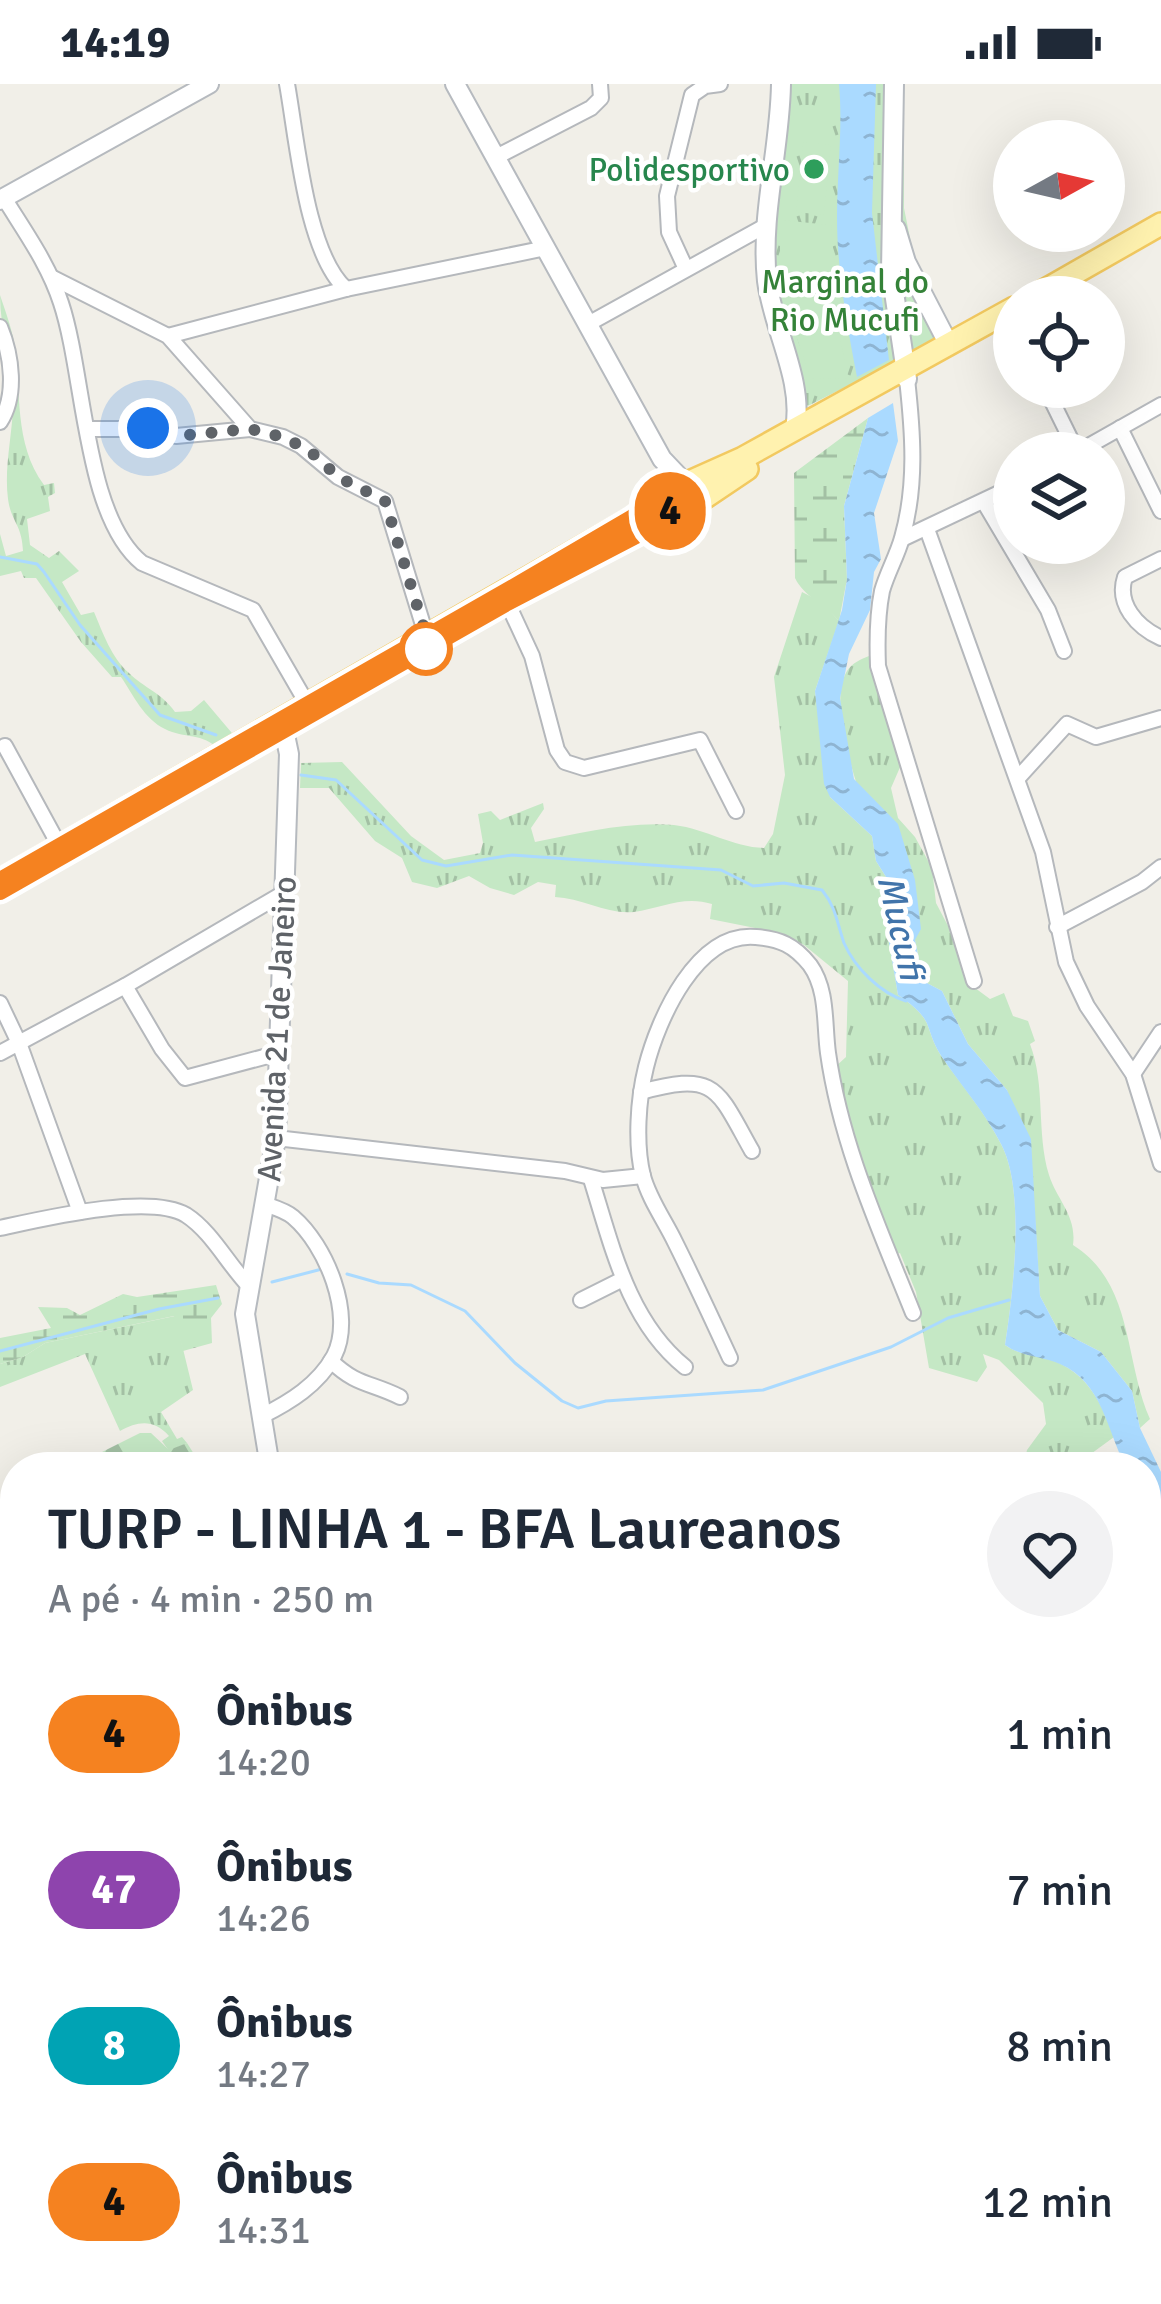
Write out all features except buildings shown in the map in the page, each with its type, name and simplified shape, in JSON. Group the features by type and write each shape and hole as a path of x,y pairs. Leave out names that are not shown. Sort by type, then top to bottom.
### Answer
{"main road":[{"path":"2,199 208,84"},
{"path":"455,84 662,459 673,487 668,510 683,510"},
{"path":"781,84 765,226 767,282 797,402 795,428"},
{"path":"894,84 889,204 902,376"},
{"path":"889,204 906,262 949,344"},
{"path":"1070,276 1161,224"},
{"path":"1090,276 1161,236"},
{"path":"902,376 949,344 993,326"},
{"path":"0,891 507,602 683,510 857,401 993,328"},
{"path":"790,374 809,410 822,414"},
{"path":"0,881 633,518 673,487 730,465 822,414 857,401"},
{"name":"Avenida 21 de Janeiro","path":"268,1452 247,1340 248,1286 267,1205 276,1138 289,754 284,730"}],"street":[{"path":"287,84 320,250 333,277 346,289"},
{"path":"496,157 591,108 601,98 600,84"},
{"path":"680,84 688,106"},
{"path":"686,269 669,232 667,196 688,106 696,91 720,84"},
{"path":"2,199 53,278 97,477 111,522 129,553 142,563 253,610 308,707"},
{"path":"587,324 765,226"},
{"path":"169,336 346,289 546,248"},
{"path":"53,278 169,336 250,429"},
{"path":"0,327 11,396 0,422"},
{"path":"902,376 914,442 902,538 883,589 878,666 974,981"},
{"path":"1113,432 1161,405"},
{"path":"1120,428 1161,511"},
{"path":"89,429 160,429 176,436 250,429 301,446 338,477 385,501 427,638"},
{"path":"902,538 993,497"},
{"path":"984,502 1048,610 1064,651"},
{"path":"927,529 1043,852 1066,962 1087,1006 1133,1074 1161,1164"},
{"path":"1161,559 1125,577 1121,590 1134,618 1161,638"},
{"path":"507,602 532,656 557,750 565,763 584,768 700,740 736,811"},
{"path":"1018,778 1067,724 1096,737 1161,718"},
{"path":"5,746 60,847"},
{"path":"1057,928 1161,867"},
{"path":"0,1053 282,894"},
{"path":"730,1358 643,1176 641,1092 655,1040 703,958 730,939 781,940 814,970 824,998 832,1080 842,1124 913,1313"},
{"path":"125,986 185,1078 279,1053"},
{"path":"0,1003 19,1042 80,1212"},
{"path":"1133,1074 1161,1031"},
{"path":"641,1092 677,1082 707,1086 722,1097 752,1151"},
{"path":"276,1138 566,1171 591,1179 643,1176"},
{"path":"591,1179 623,1279 654,1337 685,1367"},
{"path":"262,1416 298,1397 331,1361 341,1340 341,1315 327,1265 290,1213 267,1205"},
{"path":"0,1228 80,1212 146,1208 183,1214 248,1286"},
{"path":"580,1300 623,1279"},
{"path":"331,1361 360,1384 376,1385 400,1397"}],"green space":[{"name":"Marginal do Rio Mucufi","path":"775,84 904,84 904,208 915,263 952,333 792,414 764,291"},
{"name":"Polidesportivo","path":"803,142 831,145 824,215 796,212"},
{"path":"780,220 831,225 839,316 780,259"},
{"path":"0,295 14,342 27,452 44,485 54,483 55,493 48,497 50,511 27,519 30,545 49,558 59,551 79,571 62,582 81,615 94,612 112,652 135,678 175,712 191,711 204,700 237,739 219,750 151,719 121,677 112,677 81,642 36,578 24,578 21,571 0,576 0,534 6,556 23,551 8,499 13,393"},
{"path":"839,332 848,378 811,379 796,336"},
{"path":"868,418 844,506 847,579 839,621 795,578 794,473"},
{"path":"802,592 822,602 839,621 815,691 830,797 872,836 876,861 888,880 892,920 887,931 898,995 925,1019 937,1049 988,1122 1009,1164 1015,1243 1005,1345 1069,1368 1088,1386 1114,1437 1094,1452 1027,1452 1046,1424 1043,1403 999,1360 983,1354 987,1367 977,1382 929,1368 916,1292 900,1253 894,1255 855,1166 835,1067 846,1057 848,981 804,945 781,933 710,919 712,904 682,902 624,912 555,897 556,885 538,882 514,895 469,876 437,888 412,882 402,858 375,841 329,788 300,788 301,763 342,762 411,836 444,860 480,853 478,814 491,811 500,820 543,803 531,828 535,842 657,824 764,848 773,834 785,775 774,677"},
{"path":"869,656 901,765 891,788 898,818 932,868 936,903 956,941 957,955 963,956 971,985 990,999 1004,993 1013,1016 1028,1021 1035,1041 1030,1044 1049,1175 1069,1217 1073,1245 1093,1261 1117,1301 1150,1419 1140,1428 1132,1391 1101,1352 1058,1330 1040,1296 1033,1188 1007,1090 968,1044 942,991 923,981 914,936 862,802 842,725 841,694 847,671"},
{"path":"216,1285 222,1304 211,1318 212,1343 183,1351 174,1316 45,1343 0,1364 0,1338 51,1328 38,1307 67,1308 80,1315 123,1294 137,1297"},
{"path":"175,1316 193,1390 161,1412 177,1439 182,1437 187,1443 169,1451 162,1441 169,1436 152,1424 120,1431 85,1354 0,1387 0,1364 45,1343"},
{"path":"140,1433 151,1433 169,1450 187,1443 193,1452 102,1452"}],"water":[{"path":"839,84 876,84 872,213 889,360 857,377 837,237"},
{"name":"Mucufi","path":"893,403 898,441 874,513 881,559 874,572 870,610 849,654 840,698 854,779 898,824 915,880 921,929 915,940 923,981 942,991 968,1044 1007,1090 1031,1139 1040,1296 1058,1330 1101,1352 1132,1391 1140,1428 1151,1452 1120,1452 1095,1395 1074,1372 1005,1345 1015,1243 1009,1164 988,1122 937,1049 925,1019 898,995 887,931 892,920 888,880 876,861 872,836 830,797 824,784 815,691 842,610 847,579 844,506 868,418"}],"waterway":[{"path":"0,557 37,564 80,625 160,715 216,735"},
{"name":"Mucufi","path":"301,775 336,780 422,860 446,866 512,855 721,870 753,886 784,883 822,890 855,961 878,986 906,1001"},
{"path":"272,1282 322,1269"},
{"path":"347,1274 411,1285 465,1311 515,1363 562,1401 578,1408 606,1401 763,1390 891,1347 948,1318 1009,1300"},
{"path":"0,1351 218,1298"}],"bus line":[{"name":"4","path":"0,881 515,587 633,518 661,495 668,510 678,513 507,602 0,891"}],"place":[{"name":"Polidesportivo","path":"814,169"}],"route":[{"path":"148,428 176,436 250,429 283,437 310,451 338,477 385,501 406,562 427,638 420,641 426,649"}]}
